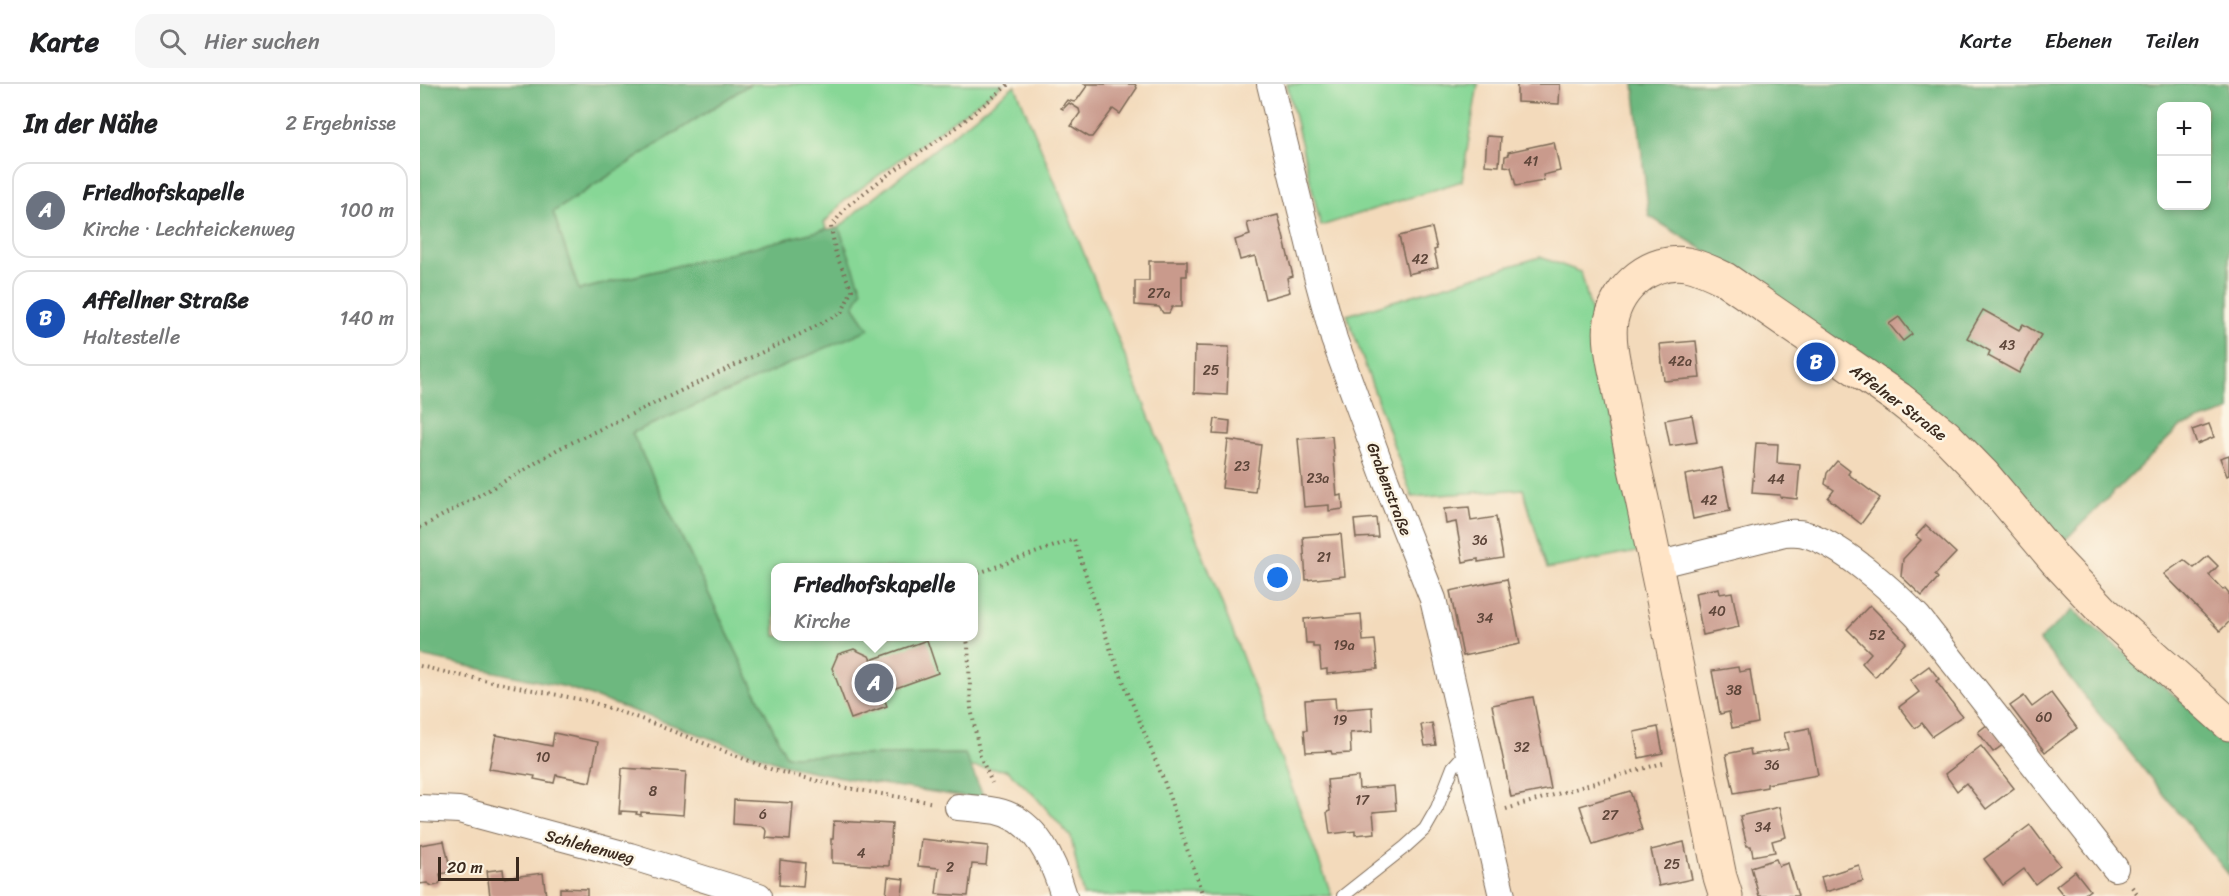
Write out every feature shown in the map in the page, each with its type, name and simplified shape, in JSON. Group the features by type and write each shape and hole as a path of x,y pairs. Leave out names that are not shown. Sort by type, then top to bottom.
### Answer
{"main road":[{"name":"Affelner Straße","path":"1726,896 1714,850 1621,401 1611,341 1614,310 1624,291 1636,278 1653,268 1685,264 1704,269 1725,279 1898,398 1946,436 1962,451 2056,561 2104,612 2229,724"}],"street":[{"name":"Grabenstraße","path":"1270,84 1334,339 1386,481 1433,599 1502,896"},
{"path":"1656,566 1785,533 1802,533 1821,539 1900,598 1918,617 2115,868"},
{"path":"958,807 998,811 1019,821 1036,837 1053,861 1064,896"},
{"name":"Schlehenweg","path":"420,808 459,810 630,856 759,896"}],"lane":[{"path":"1343,896 1425,829 1437,808 1453,767 1468,750"}],"path":[{"path":"420,528 558,449 807,331 842,312 852,290 836,255 831,227 847,206 948,133 1009,84"},
{"path":"978,573 1074,539 1111,651 1164,781 1203,896"},
{"path":"966,641 971,708 980,756 1005,814"},
{"path":"420,666 588,701 773,770 847,788 958,807"},
{"path":"1482,816 1695,752"}],"green space":[{"path":"420,84 750,84 553,212 579,290 827,229 839,228 862,290 854,307 869,329 632,433 786,756 965,754 985,800 862,781 791,767 566,687 420,656"},
{"path":"750,84 1003,84 845,200 824,223 827,229 579,290 553,212"},
{"path":"1287,84 1478,84 1462,181 1321,226"},
{"path":"1634,84 2229,84 2229,411 2180,427 2060,545 1728,265 1649,216"},
{"path":"1015,85 1178,489 1332,896 1083,896 1071,837 1034,795 1007,770 970,767 964,754 786,756 632,433 868,329 854,307 846,251 839,228 857,211"},
{"path":"1540,257 1581,272 1596,330 1637,552 1547,569 1523,489 1412,497 1347,315"},
{"path":"2073,610 2229,741 2229,875 2039,640"}],"building":[{"path":"1084,84 1135,84 1137,88 1120,114 1113,109 1092,137 1071,126 1080,113 1079,109 1069,103 1063,109 1061,108 1067,100 1074,102 1077,100 1087,86"},
{"path":"1517,84 1560,84 1559,104 1517,102"},
{"path":"1487,136 1501,137 1499,166 1485,165"},
{"path":"1554,142 1560,171 1543,175 1544,181 1516,186 1511,167 1504,166 1508,152"},
{"path":"1278,215 1293,276 1287,278 1290,292 1265,299 1255,256 1240,260 1235,240 1250,235 1247,223"},
{"path":"1432,228 1438,267 1408,274 1399,236"},
{"path":"1149,261 1187,261 1187,276 1182,276 1182,307 1172,307 1169,313 1163,313 1159,307 1135,305 1135,281 1149,281"},
{"path":"1983,310 2019,330 2023,324 2041,335 2019,373 1988,356 1990,351 1967,338"},
{"path":"1899,317 1912,334 1903,341 1889,324"},
{"path":"1696,341 1700,378 1664,381 1660,344"},
{"path":"1195,346 1229,347 1227,395 1194,393"},
{"path":"1692,415 1697,442 1670,446 1665,420"},
{"path":"1215,419 1230,421 1229,435 1213,434"},
{"path":"2209,424 2214,437 2197,444 2192,430"},
{"path":"1332,436 1337,496 1342,495 1343,509 1329,511 1329,505 1304,507 1298,439"},
{"path":"1228,440 1261,445 1255,492 1222,488"},
{"path":"1756,443 1778,444 1777,463 1800,465 1797,499 1752,493"},
{"path":"2229,455 2229,475 2227,476 2220,458"},
{"path":"1837,461 1850,471 1848,474 1880,498 1861,524 1828,498 1834,490 1825,484 1827,473"},
{"path":"1722,468 1730,511 1693,519 1685,475"},
{"path":"1469,507 1471,521 1496,517 1503,558 1463,562 1456,522 1446,524 1444,509"},
{"path":"1376,518 1378,537 1356,538 1354,520"},
{"path":"1926,525 1956,553 1935,575 1938,578 1922,596 1901,576 1903,559 1921,540 1916,536"},
{"path":"1341,534 1345,576 1306,580 1303,537"},
{"path":"2208,556 2218,566 2209,575 2229,593 2229,622 2220,631 2164,574 2184,560 2194,568"},
{"path":"1507,579 1520,644 1463,656 1450,591"},
{"path":"1719,588 1720,594 1732,592 1739,627 1703,635 1695,593"},
{"path":"1870,605 1906,642 1875,677 1862,663 1871,653 1847,629"},
{"path":"1361,614 1363,641 1375,640 1378,669 1327,674 1327,669 1321,670 1319,647 1313,647 1313,643 1306,643 1304,619"},
{"path":"927,641 938,673 882,693 887,706 851,719 832,668 838,654 854,649 869,656 871,660"},
{"path":"1929,666 1939,679 1936,681 1962,716 1932,736 1922,723 1915,728 1899,707 1919,692 1910,680"},
{"path":"1738,667 1739,672 1750,670 1758,723 1732,728 1729,712 1720,714 1712,671"},
{"path":"2051,693 2077,728 2045,752 2010,706 2024,696 2032,707"},
{"path":"1533,697 1551,789 1511,797 1492,705"},
{"path":"1335,698 1336,710 1372,707 1373,731 1350,733 1351,753 1306,752 1305,700"},
{"path":"1432,723 1436,745 1425,746 1421,725"},
{"path":"1988,724 2004,744 1993,752 1978,732"},
{"path":"1658,727 1663,753 1639,758 1634,732"},
{"path":"1809,728 1818,775 1767,784 1767,787 1734,793 1726,754 1750,749 1751,755 1788,749 1784,733"},
{"path":"554,733 598,742 590,782 556,775 554,783 534,779 535,776 489,769 496,735 552,746"},
{"path":"1981,746 2014,788 1986,809 1966,783 1957,791 1945,774"},
{"path":"622,768 686,772 683,815 641,812 641,815 636,814 637,812 621,811 619,814"},
{"path":"1358,777 1359,789 1394,786 1396,810 1373,812 1375,833 1355,835 1355,831 1330,834 1327,780"},
{"path":"1630,791 1642,830 1593,845 1580,806"},
{"path":"734,800 793,803 790,840 766,838 767,831 762,826 733,824"},
{"path":"1779,807 1786,837 1772,841 1775,852 1753,856 1751,846 1747,846 1740,816"},
{"path":"834,821 892,824 889,866 832,863 831,839 833,839"},
{"path":"2030,825 2060,865 2035,884 2024,869 2003,885 1984,859"},
{"path":"921,839 988,846 986,865 972,864 968,896 936,894 939,868 918,866"},
{"path":"444,841 451,872 440,874 441,881 438,885 420,884 420,845"},
{"path":"1684,842 1692,879 1659,886 1651,850"},
{"path":"1776,859 1779,866 1788,863 1798,896 1759,896 1751,867"},
{"path":"780,860 805,863 803,887 779,885"},
{"path":"1859,865 1863,881 1825,892 1821,877"},
{"path":"503,869 504,878 543,873 546,896 490,896 487,871"},
{"path":"2075,871 2090,890 2082,896 2064,896 2056,886"},
{"path":"888,877 904,879 902,896 886,896"},
{"path":"560,888 587,889 587,896 560,896"}],"place":[{"name":"Affellner Straße","path":"1816,362"},
{"name":"Friedhofskapelle","path":"874,683"}]}
